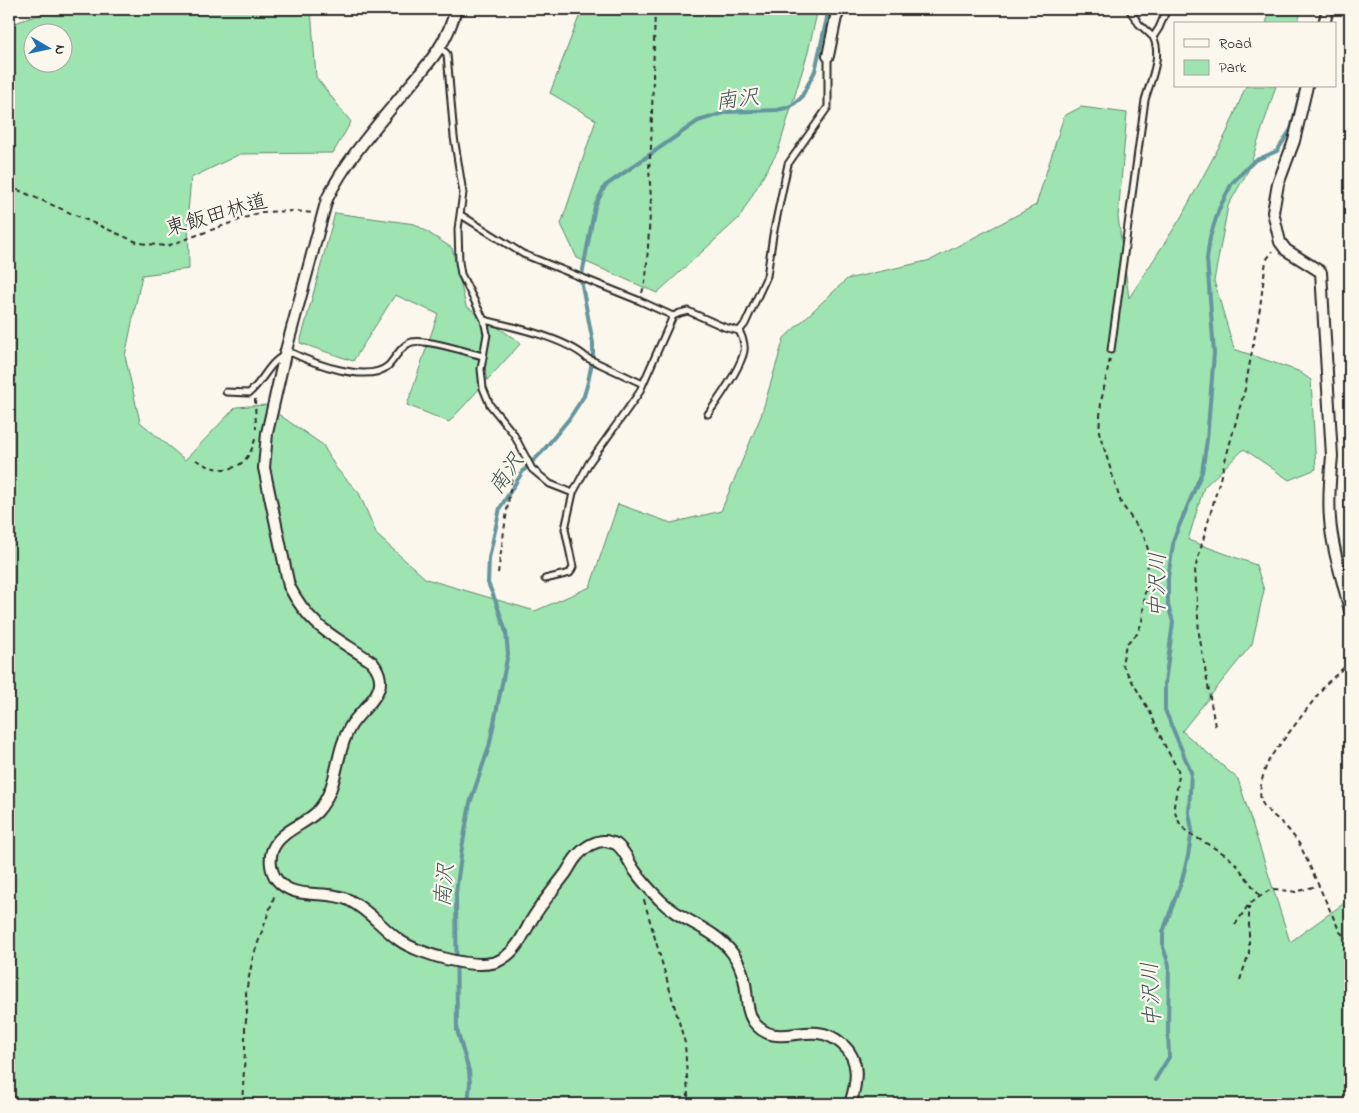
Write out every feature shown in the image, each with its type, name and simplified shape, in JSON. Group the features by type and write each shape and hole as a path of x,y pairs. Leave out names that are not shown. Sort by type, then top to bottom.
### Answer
{"street":[{"path":"456,9 451,28 441,48 362,143 338,178 327,199 285,354 268,433 264,468 289,586 296,601 309,618 329,635 372,662 377,668 380,678 379,687 373,698 350,726 332,788 326,800 316,812 284,835 274,846 270,860 272,873 279,883 288,889 347,898 375,917 401,941 410,946 466,963 494,964 512,952 578,854 599,841 617,844 636,872 662,902 710,932 726,945 734,956 744,980 751,1018 758,1027 777,1036 810,1032 821,1033 831,1036 848,1050 856,1070 856,1083 850,1104"},
{"path":"828,56 836,17 841,9"},
{"path":"1325,22 1328,9"},
{"path":"1307,88 1294,141 1278,184 1273,212 1280,242 1286,250 1321,272 1332,456 1329,482 1329,518 1334,547 1350,611"}],"lane":[{"path":"1111,350 1145,100 1155,63 1156,42 1154,37 1139,24 1129,9"},
{"path":"1154,37 1167,9"},
{"path":"441,48 447,54 454,137 463,193 458,230 458,262 461,274 484,320 487,334 481,376 490,405 513,433 532,469 550,484 573,493"},
{"path":"740,331 746,324 766,276 788,164 828,106 828,56"},
{"path":"461,215 523,254 673,316"},
{"path":"545,579 570,573 573,567 565,529 573,493 589,463 639,393 673,316 688,312 724,327 740,331"},
{"path":"484,320 513,327 569,346 581,352 587,358 643,384"},
{"path":"708,414 724,393 742,358 744,344 740,331"},
{"path":"226,392 249,393 255,388 275,360 285,354 292,353 309,361 333,368 369,372 380,371 407,344 414,342 448,347 483,356"}],"path":[{"path":"640,301 646,278 651,199 648,169 651,147 655,9"},
{"name":"東飯田林道","path":"9,186 139,243 167,246 260,212 294,210 323,214"},
{"path":"1215,726 1199,634 1196,569 1245,389 1260,308 1266,260 1280,242"},
{"path":"1111,350 1101,402 1100,432 1121,503 1144,536 1149,553 1142,622 1137,634 1126,644 1122,664 1150,712 1178,770 1180,776 1174,806 1180,824 1187,832 1226,855 1236,864 1260,896"},
{"path":"196,460 207,467 222,470 232,469 245,460 253,445 255,436 255,388"},
{"path":"498,573 516,451"},
{"path":"1350,662 1326,684 1266,764 1261,800 1266,808 1292,833 1300,845 1340,932 1350,942"},
{"path":"242,1104 246,1052 246,992 253,957 279,883"},
{"path":"1235,925 1249,904 1274,889 1296,892 1317,885"},
{"path":"644,900 686,1042 687,1104"},
{"path":"1240,980 1249,953 1249,904"},
{"path":"881,1104 888,1102"}],"green space":[{"path":"56,9 311,9 316,77 351,122 333,153 240,154 191,178 188,212 189,269 142,275 125,356 140,422 185,460 236,407 265,405 323,445 336,468 359,493 377,535 426,579 535,611 590,587 618,504 671,523 721,511 761,416 784,338 847,279 931,260 1036,205 1064,116 1081,107 1127,113 1118,217 1129,298 1180,219 1227,132 1245,88 1275,88 1249,169 1228,206 1214,281 1234,349 1298,371 1311,380 1316,469 1289,480 1244,449 1204,487 1188,540 1256,565 1264,590 1252,644 1182,731 1238,779 1290,942 1350,899 1350,1104 9,1104 9,25"},
{"path":"582,9 625,9 639,15 647,9 818,9 808,52 778,151 739,218 657,293 577,258 561,224 596,120 550,93"},
{"path":"1270,9 1302,9 1298,22 1267,22"},
{"path":"335,213 415,224 452,248 466,306 521,343 449,422 407,405 438,314 395,295 353,361 300,343"}],"waterway":[{"name":"南沢","path":"468,1104 469,1071 457,1030 456,893 470,803 489,747 508,654 506,632 488,583 489,558 500,508 523,471 542,452 569,419 584,396 593,357 593,343 581,280 595,206 605,186 698,121 727,112 777,110 790,107 801,98 815,71 829,9"},
{"name":"中沢川","path":"1319,22 1322,9"},
{"name":"中沢川","path":"1155,1080 1169,1057 1169,965 1163,947 1163,932 1182,880 1192,830 1189,813 1191,772 1165,710 1165,683 1173,622 1168,605 1168,578 1174,538 1202,472 1207,440 1214,353 1207,259 1210,237 1219,209 1232,183 1254,161 1277,151 1291,129 1301,88"}]}
